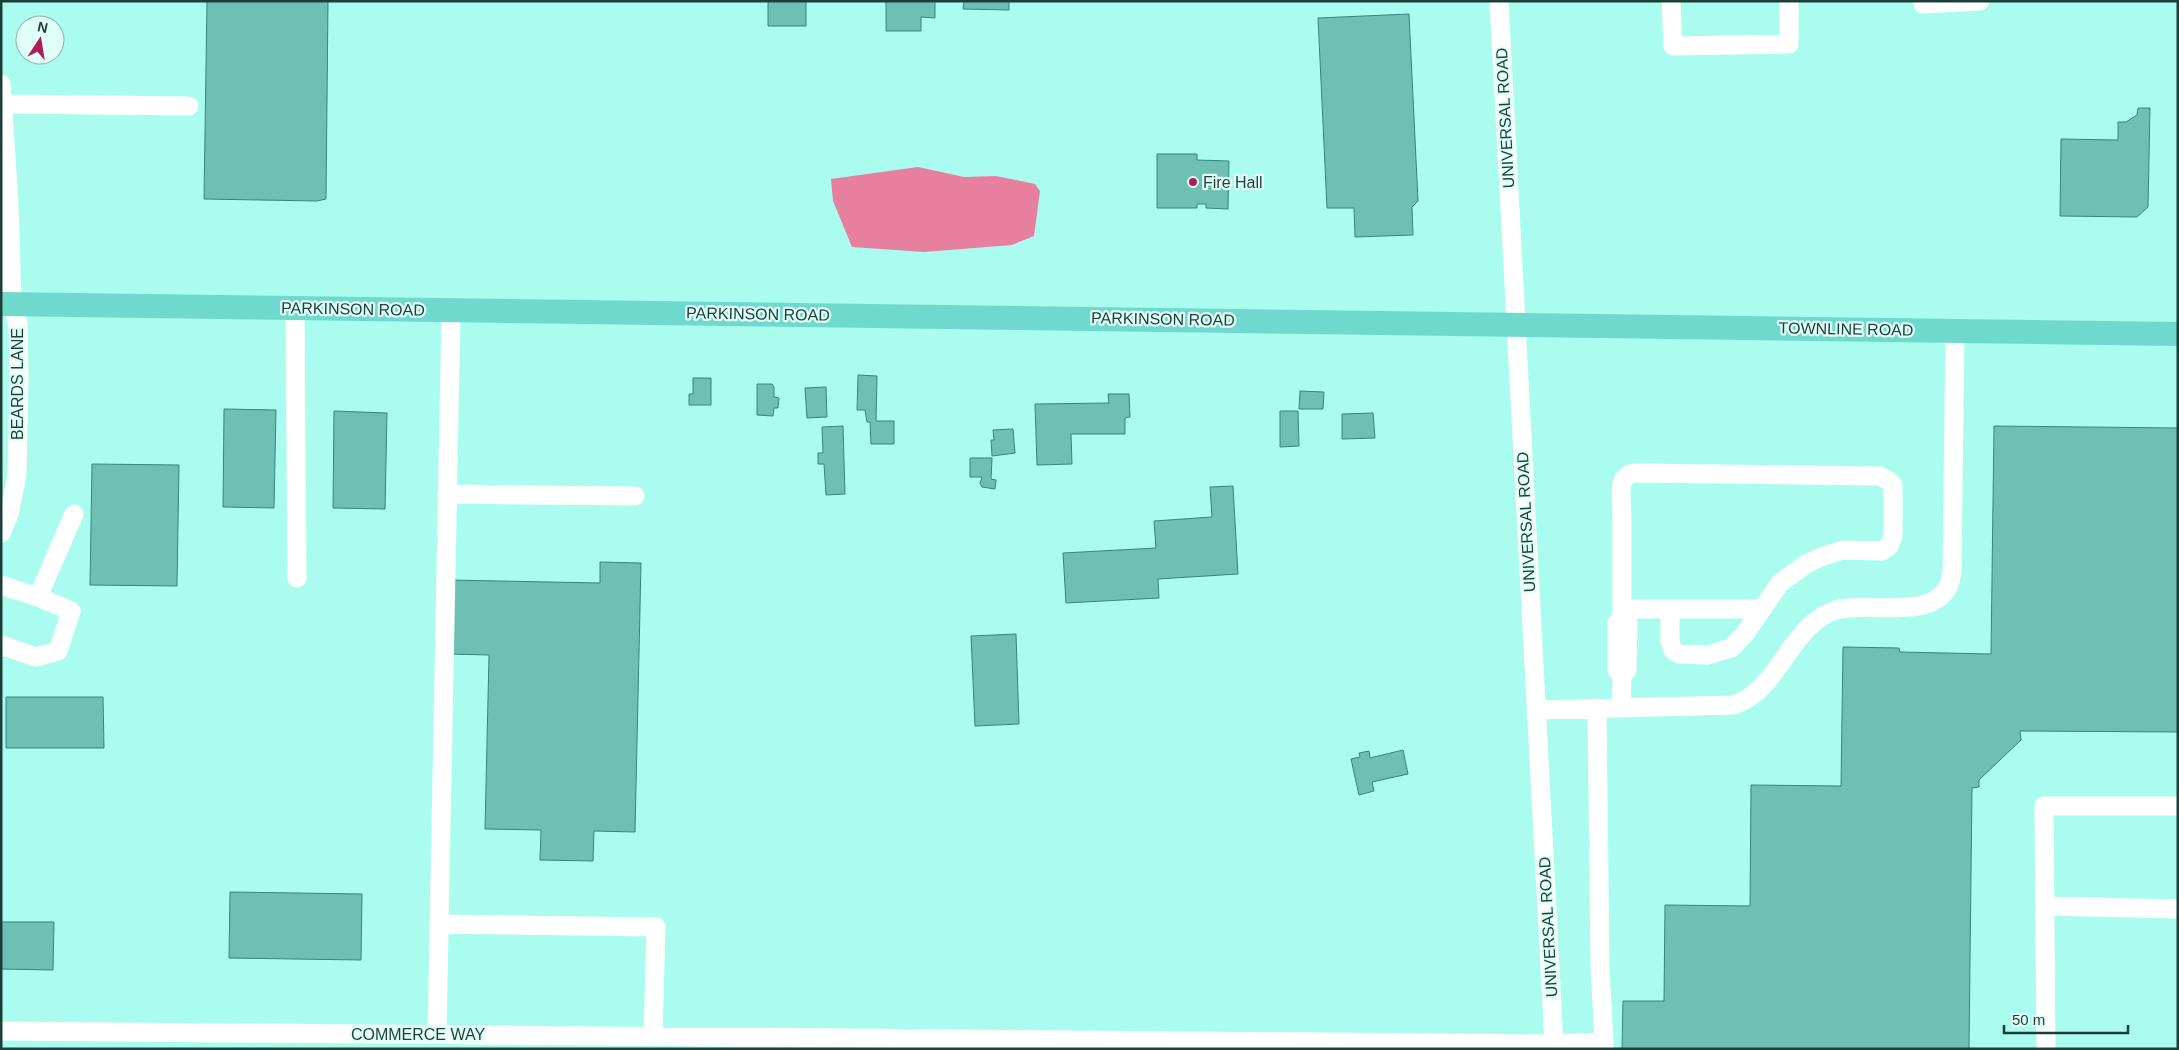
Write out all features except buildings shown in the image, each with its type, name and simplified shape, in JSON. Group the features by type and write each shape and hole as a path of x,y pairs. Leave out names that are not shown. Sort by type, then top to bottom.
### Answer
{"main road":[{"name":"PARKINSON ROAD","path":"7,304 1515,324"},
{"name":"TOWNLINE ROAD","path":"1515,324 2178,334"}],"street":[{"name":"UNIVERSAL ROAD","path":"1499,1 1554,1044"},
{"path":"1671,1 1673,46 1789,44 1789,1"},
{"path":"1923,1 1923,4 1980,1"},
{"name":"BEARDS LANE","path":"1,84 9,202 7,304 18,324 9,475 9,514 1,533"},
{"path":"2,104 189,106"},
{"path":"295,309 297,578"},
{"path":"437,1035 451,311"},
{"path":"1536,710 1734,705 1748,700 1758,692 1804,633 1818,620 1834,611 1855,606 1892,609 1922,605 1939,597 1948,588 1952,573 1955,331"},
{"path":"1621,708 1622,676 1628,670 1628,623 1622,614 1622,482 1628,474 1880,476 1889,480 1893,486 1893,536 1889,546 1882,551 1843,550 1806,564 1780,583 1760,609 1744,635 1731,648 1708,655 1679,654 1673,650 1670,641 1670,609"},
{"path":"447,494 635,496"},
{"path":"38,597 74,514"},
{"path":"1,585 38,597 71,611 58,651 36,657 1,645"},
{"path":"1622,614 1670,609 1760,609"},
{"path":"1597,708 1600,968 1604,1045"},
{"path":"2046,1049 2044,806 2178,806"},
{"path":"2045,906 2178,909"},
{"path":"439,924 656,927 654,1036"},
{"name":"COMMERCE WAY","path":"1,1031 437,1035 520,1042 654,1036 1065,1044 1604,1045"}],"shaded area":[{"path":"918,167 964,177 996,176 1035,184 1040,191 1034,236 1012,245 924,252 852,247 833,201 831,179"}],"place":[{"name":"Fire Hall","path":"1193,182"}]}
